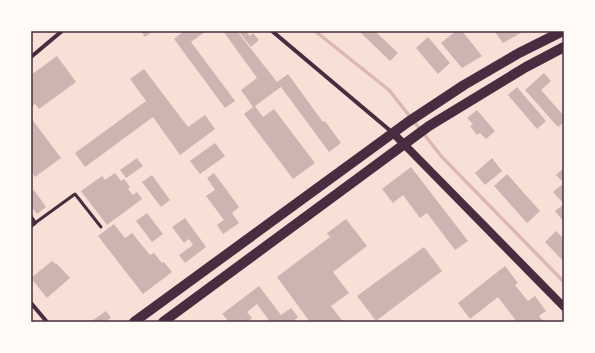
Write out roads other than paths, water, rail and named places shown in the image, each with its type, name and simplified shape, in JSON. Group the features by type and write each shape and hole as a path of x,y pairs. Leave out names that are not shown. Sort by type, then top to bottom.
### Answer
{"main road":[{"path":"134,322 420,114 464,85 519,53 562,31"},
{"path":"163,322 429,126 526,67 564,47"},
{"path":"396,131 564,307"}],"street":[{"path":"31,57 62,31"},
{"path":"272,31 396,131"},
{"path":"31,217 36,223 31,226"},
{"path":"31,303 47,322"}],"lane":[{"path":"36,223 76,194 101,227"}],"waterway":[{"path":"315,31 389,90 442,157 564,282"}]}
